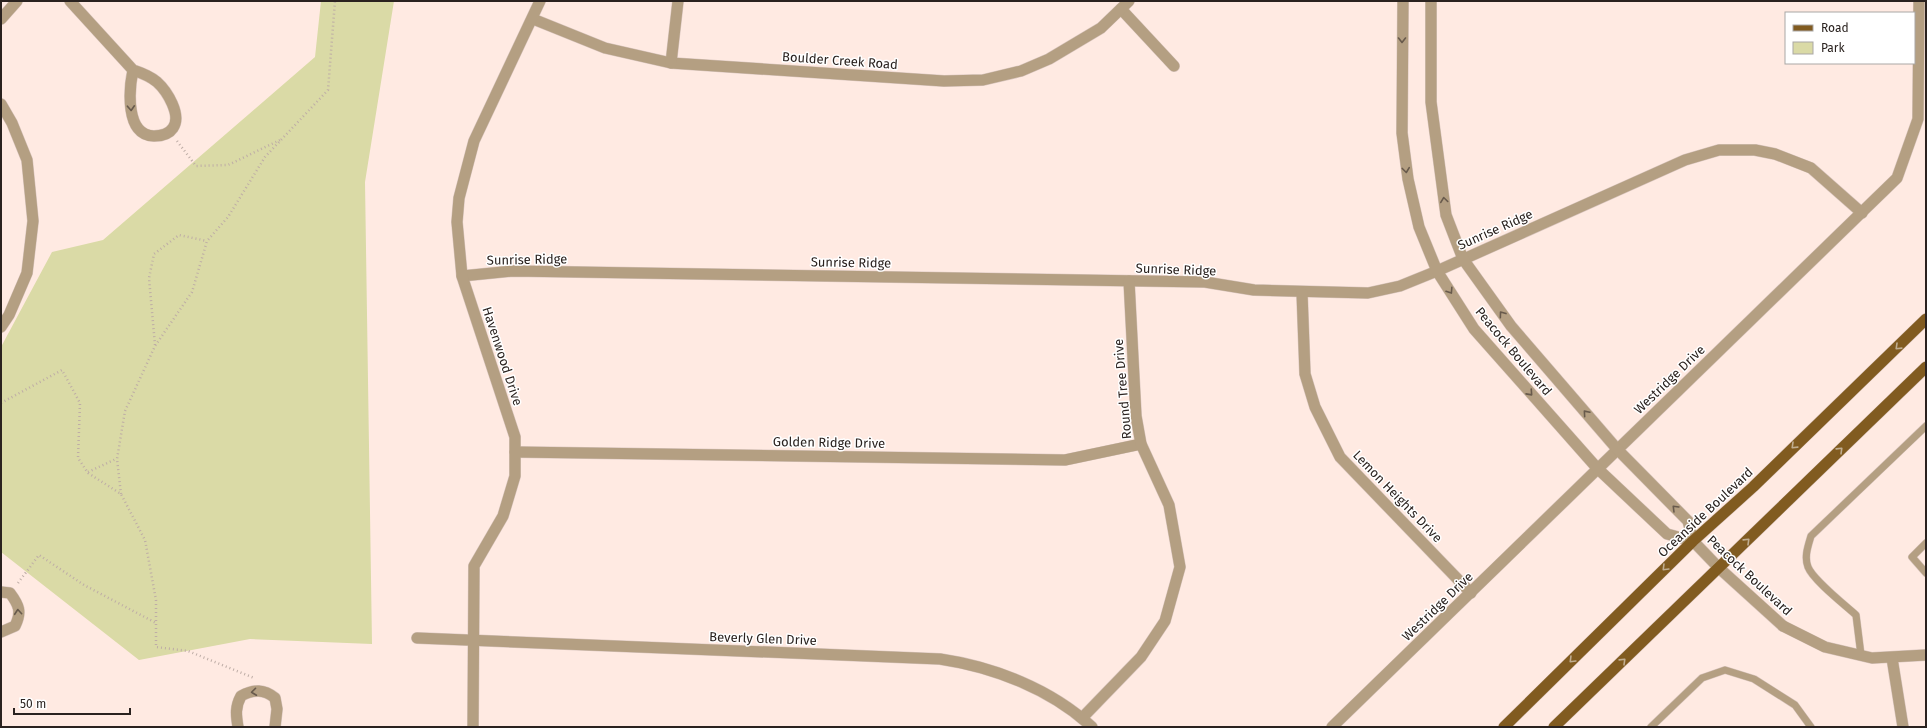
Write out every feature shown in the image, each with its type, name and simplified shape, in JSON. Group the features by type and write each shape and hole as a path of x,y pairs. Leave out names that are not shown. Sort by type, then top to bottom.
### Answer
{"main road":[{"name":"Oceanside Boulevard","path":"1504,727 1693,541 1753,487 1926,319"},
{"path":"1554,727 1926,367"}],"street":[{"path":"1,19 17,1"},
{"path":"70,1 133,70 146,74 158,82 166,93 173,106 176,119 173,129 163,136 147,136 138,129 132,116 130,86 133,70"},
{"name":"Havenwood Drive","path":"473,727 474,566 503,516 515,476 515,437 462,276 457,222 459,198 474,141 533,19 540,1"},
{"path":"671,63 678,1"},
{"name":"Peacock Boulevard","path":"1402,1 1402,133 1408,178 1419,227 1437,271 1474,329 1597,468 1667,534 1693,541"},
{"name":"Peacock Boulevard","path":"1431,1 1431,102 1446,215 1463,259 1511,326 1617,449 1688,521 1693,541 1719,568 1783,626 1824,647 1872,658 1926,655"},
{"name":"Westridge Drive","path":"1332,727 1897,178 1918,119 1919,1"},
{"path":"1125,5 1174,66"},
{"name":"Boulder Creek Road","path":"533,19 605,48 671,63 944,81 983,80 1021,71 1049,59 1102,28 1125,5"},
{"path":"1,104 12,123 26,160 33,221 27,273 9,315 1,327"},
{"name":"Sunrise Ridge","path":"462,276 513,271 1205,282 1254,290 1368,292 1400,286 1437,271 1685,160 1719,150 1755,150 1775,154 1811,168 1862,213"},
{"name":"Round Tree Drive","path":"1082,718 1141,657 1166,621 1180,567 1169,506 1141,444 1136,416 1129,281"},
{"name":"Lemon Heights Drive","path":"1302,292 1305,374 1315,407 1340,456 1471,593"},
{"name":"Golden Ridge Drive","path":"515,452 1065,460 1141,444"},
{"path":"1,632 15,626 19,617 17,602 6,593"},
{"name":"Beverly Glen Drive","path":"417,638 940,659 965,663 1014,679 1054,698 1092,727"},
{"path":"1892,658 1903,727"},
{"path":"238,727 236,715 237,704 241,696 246,693 257,691 267,692 275,698 277,709 275,727"}],"lane":[{"path":"1861,655 1856,615 1813,576 1808,566 1806,550 1811,536 1926,426"},
{"path":"1926,543 1912,557 1926,573"},
{"path":"1652,727 1702,678 1725,670 1754,679 1795,705 1811,727"}],"path":[{"path":"267,692 260,680 188,651 156,647 156,600 145,540 121,494 117,459 125,411 155,346 192,292 207,240 228,217 264,157 328,90 335,1"},
{"path":"170,131 196,166 228,165 281,140"},
{"path":"155,346 149,278 154,254 179,235 207,240"},
{"path":"1,403 62,370 80,403 78,458 88,473 121,494"},
{"path":"88,473 117,459"},
{"path":"6,593 39,555 84,585 156,623"}],"green space":[{"path":"321,1 394,1 365,182 372,644 250,639 139,660 1,552 1,347 52,252 103,240 315,57"}]}
